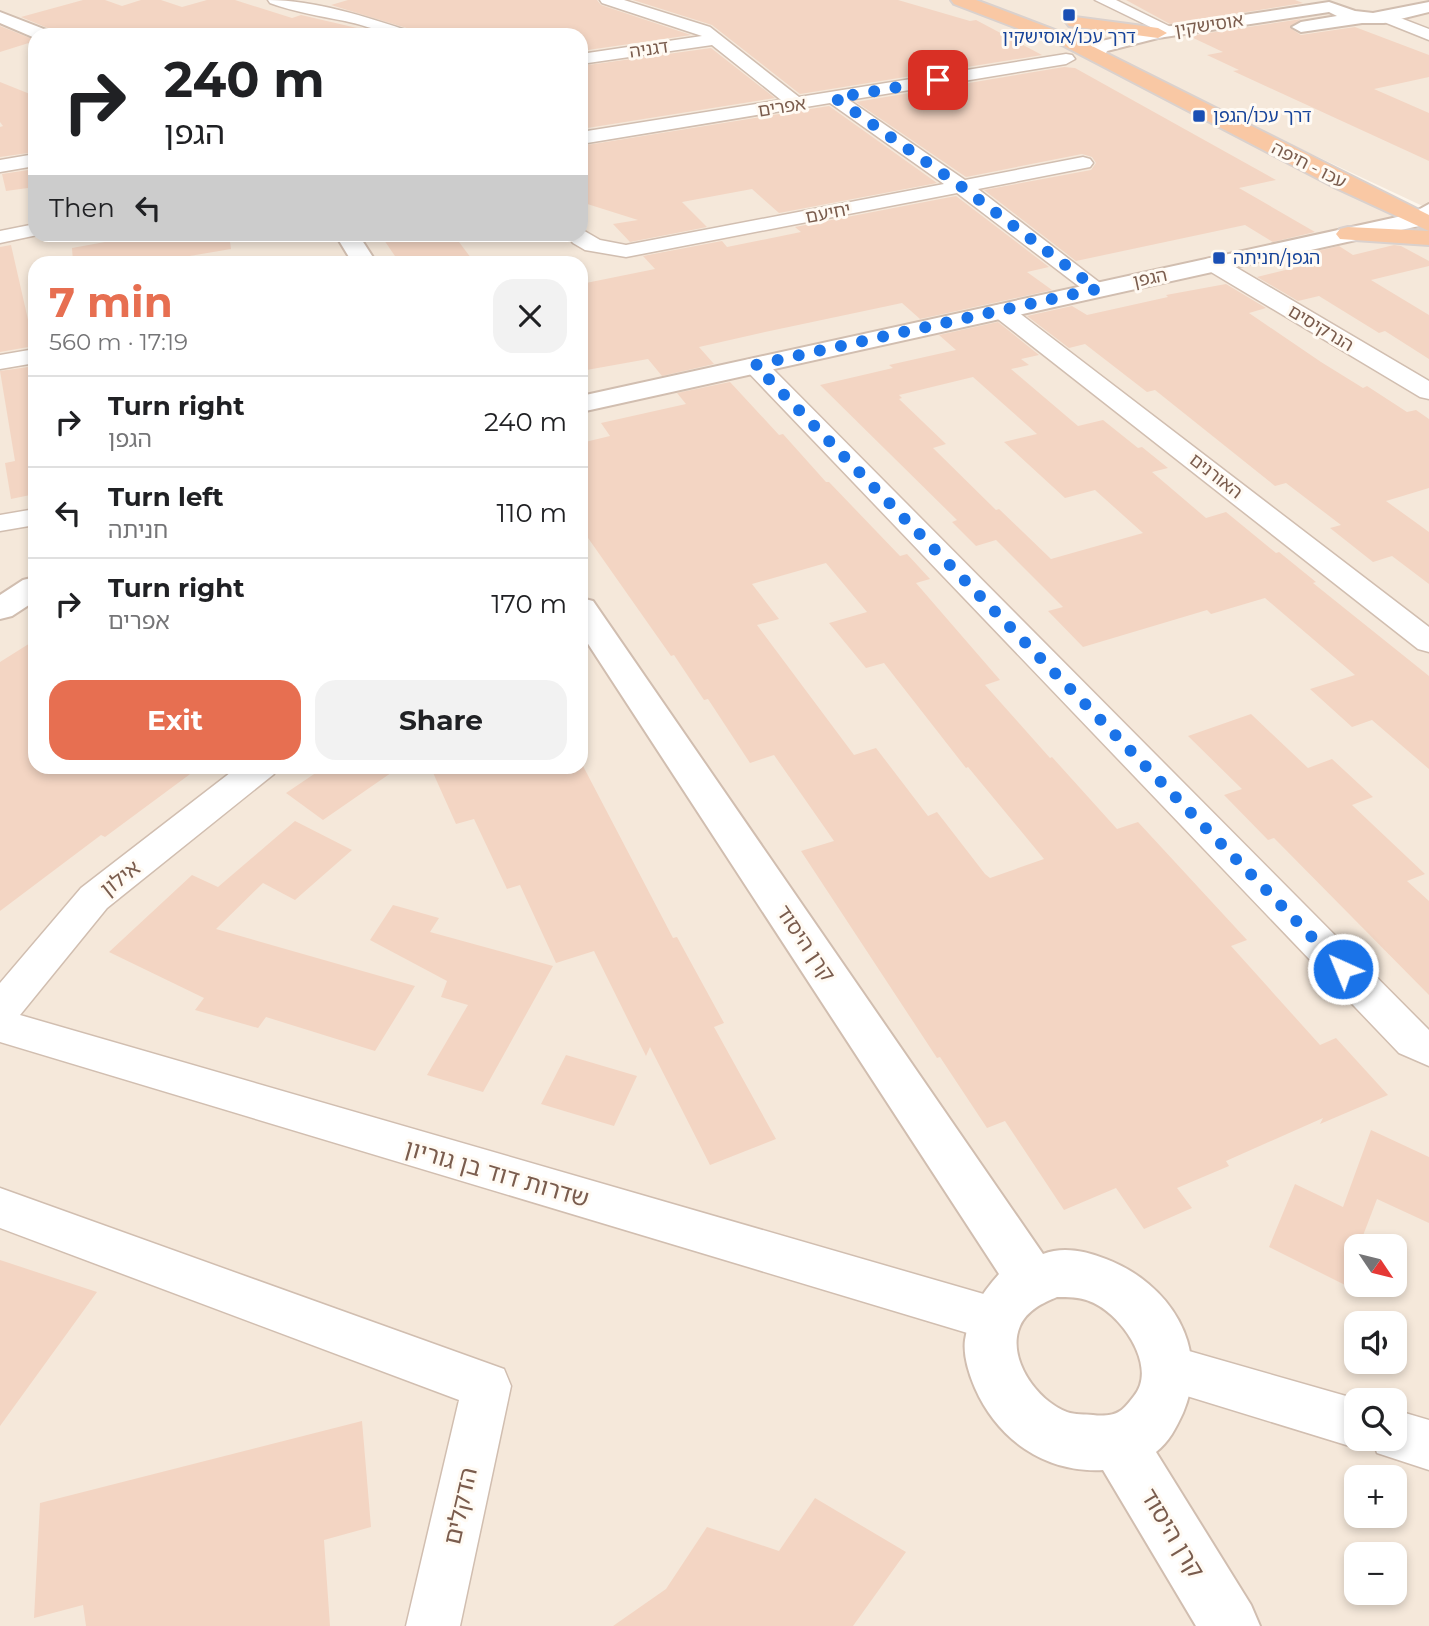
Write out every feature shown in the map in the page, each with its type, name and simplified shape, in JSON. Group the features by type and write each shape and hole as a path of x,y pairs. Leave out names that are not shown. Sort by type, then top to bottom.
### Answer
{"highway":[{"name":"עכו - חיפה","path":"961,0 1068,50 1096,55 1344,183 1426,213"},
{"path":"1053,13 1118,42 1161,43"},
{"path":"1075,22 1161,43"},
{"path":"1068,50 1124,69"},
{"path":"1344,183 1362,202 1367,215 1348,234"},
{"path":"1348,234 1390,234 1426,213"}],"street":[{"path":"276,0 305,10 350,17 384,28"},
{"path":"608,0 693,25 718,39 797,104"},
{"path":"1103,0 1161,43"},
{"path":"1330,4 1361,18 1390,19 1429,7"},
{"name":"אוסישקין","path":"1161,43 1330,4"},
{"path":"305,10 325,24 337,28"},
{"path":"0,18 28,29"},
{"name":"אוסישקין","path":"1161,43 1361,18"},
{"path":"1390,19 1429,35"},
{"name":"דגניה","path":"588,57 718,39"},
{"path":"1096,55 1100,47 1118,42"},
{"name":"אפרים","path":"588,137 835,98 1068,50"},
{"path":"835,98 962,187 1097,289"},
{"path":"0,166 28,161"},
{"name":"יחיעם","path":"586,242 601,248 626,251 1083,163"},
{"path":"0,237 28,231"},
{"name":"הגפן","path":"588,402 1348,234"},
{"name":"הנרקיסים","path":"1214,264 1429,392"},
{"name":"האורנים","path":"1002,311 1429,642"},
{"path":"0,362 28,357"},
{"path":"755,365 1406,1034 1429,1049"},
{"path":"0,523 28,518"},
{"path":"0,609 28,591"},
{"name":"קרן היסוד","path":"588,618 1031,1279"},
{"name":"אילון","path":"0,1011 94,898 252,774"},
{"name":"שדרות דוד בן גוריון","path":"0,1026 994,1319"},
{"name":"הדקלים","path":"0,1208 487,1386 433,1626"},
{"path":"1055,1273 1081,1274 1107,1283 1130,1297 1150,1318 1162,1342 1168,1368 1165,1396 1151,1420 1136,1433 1117,1441 1090,1444 1062,1439 1035,1425 1012,1405 996,1377 990,1347 994,1319 1002,1302 1031,1279 1055,1273"},
{"path":"1168,1368 1344,1419"},
{"path":"1407,1439 1429,1445"},
{"name":"קרן היסוד","path":"1117,1441 1230,1626"}],"shaded area":[{"path":"0,0 1429,0 1429,209 1010,13 1429,223 1429,1626 0,1626"}],"building":[{"path":"83,0 105,0 122,6 141,0 161,0 182,7 207,0 235,0 292,18 301,15 357,28 48,28 21,17"},
{"path":"348,0 597,0 601,5 691,35 588,50 588,28 406,28 331,5"},
{"path":"633,0 898,0 970,21 976,20 1042,55 800,94 712,25"},
{"path":"1126,0 1295,0 1303,3 1170,24"},
{"path":"1301,19 1290,28 1301,35 1355,27 1429,55 1429,77 1374,89 1429,113 1429,161 1233,71 1239,70 1207,55 1223,52 1189,36"},
{"path":"0,26 28,37 28,43 0,52"},
{"path":"711,48 775,98 588,128 588,65"},
{"path":"1064,67 1075,68 1276,180 1239,188 1315,232 1273,242 1245,225 1076,261 984,190 1091,170 1096,163 1092,157 1082,154 966,177 856,102"},
{"path":"0,82 28,93 28,153 0,157 0,127 3,126 0,122"},
{"path":"829,106 937,183 779,213 752,189 682,202 707,227 630,242 613,224 638,220 588,204 588,145"},
{"path":"28,170 28,188 6,191 2,174"},
{"path":"956,196 1049,267 1027,272 1052,290 920,319 902,303 765,332 699,347 714,364 662,376 648,359 588,370 588,283 655,269 643,256 722,241 727,247 801,232 795,227"},
{"path":"105,242 230,242 231,249 190,256 73,256 72,248"},
{"path":"385,242 459,242 470,256 395,256"},
{"path":"11,245 28,320 28,347 0,352 0,247"},
{"path":"1394,245 1429,261 1429,266 1371,280 1429,315 1429,359 1385,331 1379,333 1319,296 1298,301 1257,277 1310,264 1296,256 1339,246 1353,255"},
{"path":"1226,284 1266,308 1249,313 1321,362 1363,388 1367,386 1407,412 1416,410 1429,419 1429,488 1386,501 1429,532 1429,584 1392,556 1373,562 1330,528 1341,525 1286,483 1275,486 1155,390 1147,392 1085,344 1069,348 1027,316 1072,306 1087,315 1168,297 1166,295"},
{"path":"998,322 1039,355 1021,359 1029,365 1011,369 1078,426 1103,420 1138,448 1142,447 1168,468 1152,472 1206,518 1226,512 1276,553 1279,552 1316,582 1313,583 1429,676 1429,769 1372,720 1352,727 1310,689 1355,675 1265,598 1211,614 1207,610 1083,647 1048,611 1063,607 996,540 976,546 952,522 957,520 820,385 893,368 889,365 956,350 939,335","holes":["973,377 1037,434 1004,442 1065,498 1095,490 1143,533 1051,559 933,448 946,444 899,399 902,398 899,395"]},
{"path":"28,367 28,495 11,499 5,463 15,461 0,371"},
{"path":"730,382 900,556 907,554 930,579 916,583 1000,680 985,685 1117,829 1138,822 1247,940 1231,946 1320,1045 1336,1038 1388,1095 1320,1124 1323,1118 1226,1161 1229,1166 1177,1188 1192,1208 1144,1229 1116,1188 1064,1210 1005,1121 987,1128 940,1057 937,1058 801,851 834,841 774,755 750,763 708,699 704,700 674,655 671,656 588,538 588,441 610,436 601,423 686,404 677,393","holes":["826,563 867,612 829,623 866,668 884,663 966,768 968,767 1044,859 990,878 937,812 928,816 876,748 854,755 757,625 779,619 752,584"]},
{"path":"28,644 28,774 190,774 105,837 101,835 0,911 0,662"},
{"path":"1251,714 1308,768 1332,759 1373,797 1352,805 1425,874 1407,881 1429,901 1429,995 1274,838 1268,840 1224,795 1242,789 1188,736"},
{"path":"314,774 389,774 323,820 286,793"},
{"path":"434,774 587,774 673,938 677,937 724,1023 714,1027 776,1139 710,1165 650,1047 646,1056 594,951 556,963 520,885 507,889 474,819 456,824"},
{"path":"295,821 352,850 295,900 263,883 216,929 415,986 375,1051 266,1017 258,1028 195,1010 204,998 109,952 192,875 218,887"},
{"path":"393,905 439,918 430,932 553,966 483,1092 427,1075 468,1005 441,997 447,981 370,940"},
{"path":"566,1055 637,1076 614,1126 541,1104"},
{"path":"1371,1130 1429,1157 1429,1223 1377,1199 1364,1234 1344,1234 1344,1284 1269,1247 1295,1184 1343,1207"},
{"path":"0,1260 97,1292 0,1426"},
{"path":"362,1421 371,1527 324,1540 330,1626 86,1626 83,1605 34,1618 40,1503"},
{"path":"815,1498 906,1552 853,1626 613,1626 666,1589 707,1527 779,1551"}],"place":[{"name":"דרך עכו/אוסישקין","path":"1069,15"},
{"name":"דרך עכו/הגפן","path":"1199,116"},
{"name":"הגפן/חניתה","path":"1219,258"}],"route":[{"path":"938,80 835,98 962,187 1097,289 755,365 1343,969"}]}
